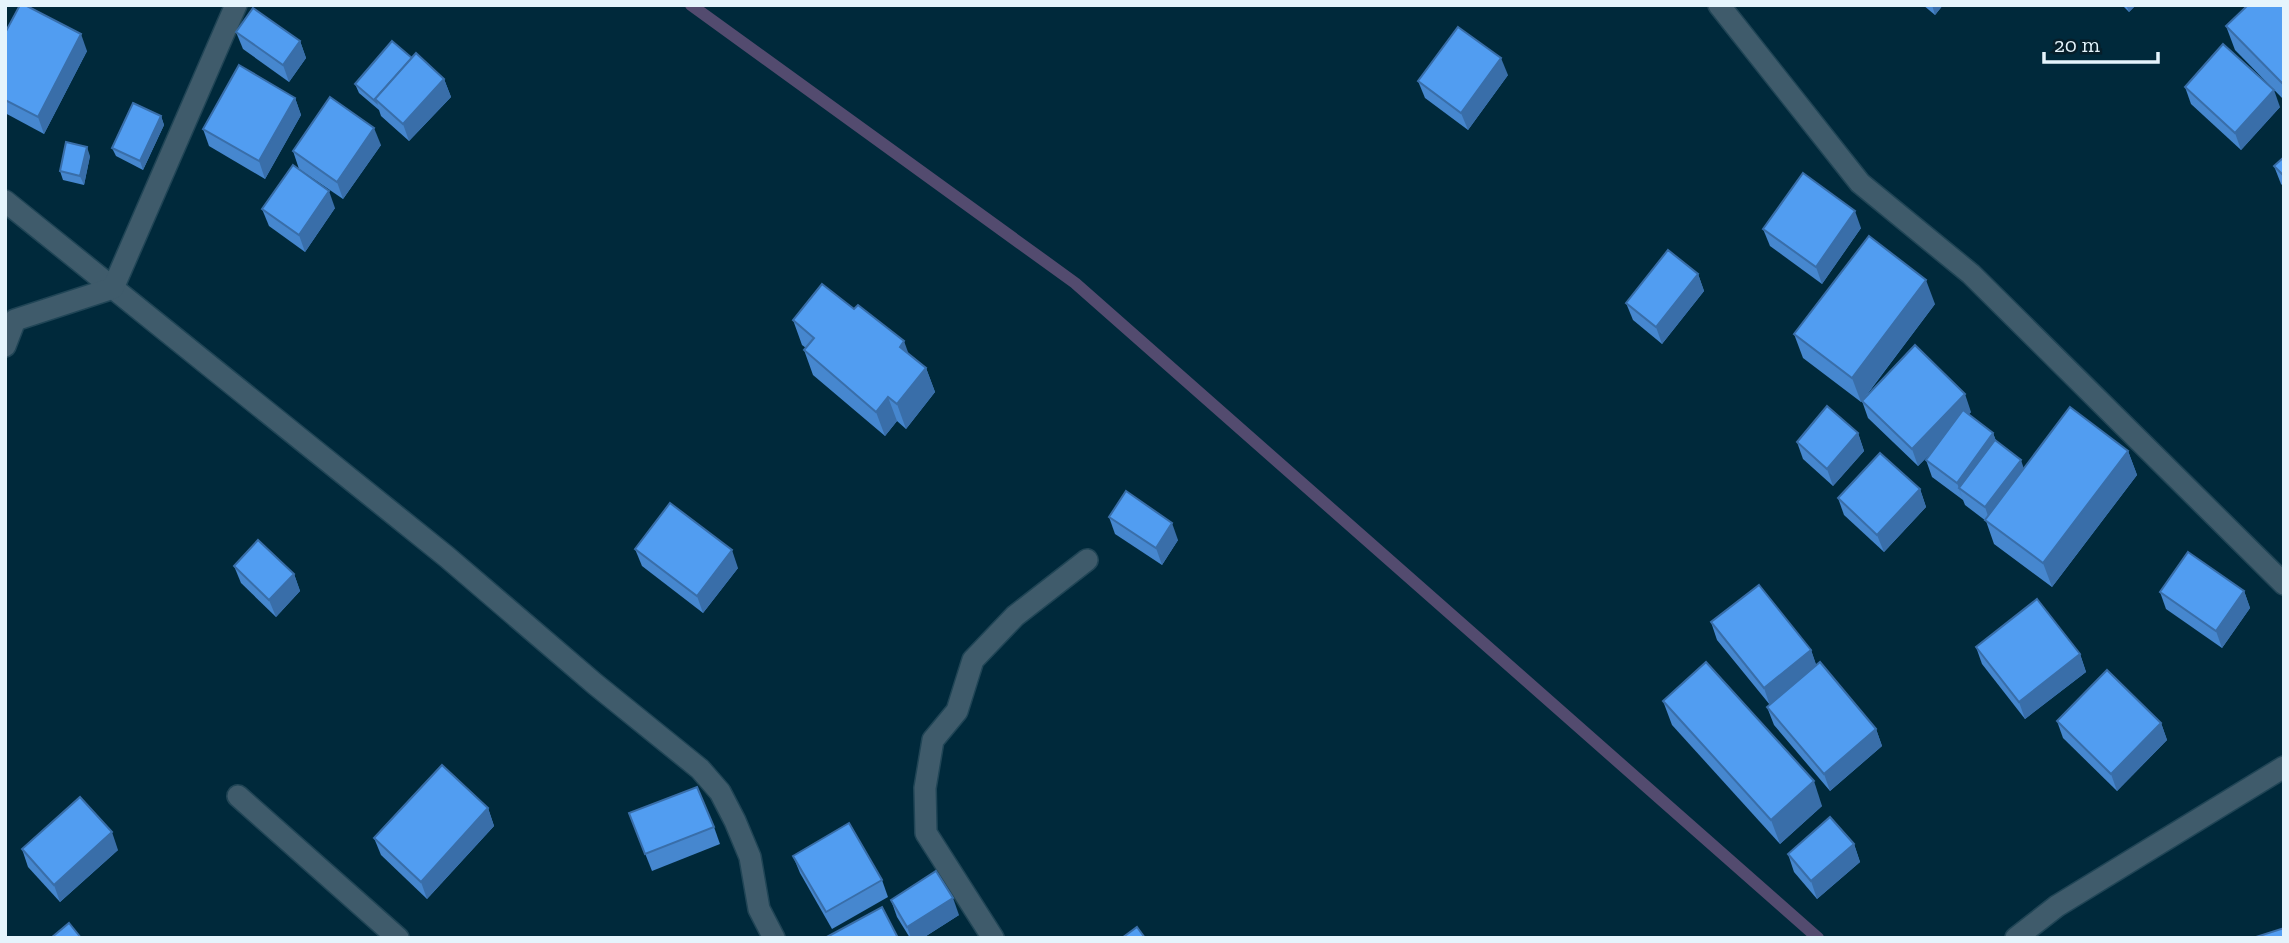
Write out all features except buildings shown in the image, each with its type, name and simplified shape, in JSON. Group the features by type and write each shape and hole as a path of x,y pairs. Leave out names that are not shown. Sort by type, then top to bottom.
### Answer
{"street":[{"path":"5,346 15,320 113,288 167,170 236,5"},
{"path":"1719,5 1860,183 1971,274 2284,584"},
{"path":"5,201 447,557 595,684 700,769 720,792 735,821 750,857 759,909 774,938"},
{"path":"993,938 926,833 925,788 933,740 957,712 973,660 1015,616 1087,560"},
{"path":"2016,938 2056,906 2284,766"},
{"path":"238,796 397,938"}],"waterway":[{"path":"691,5 1075,283 1818,938"}]}
